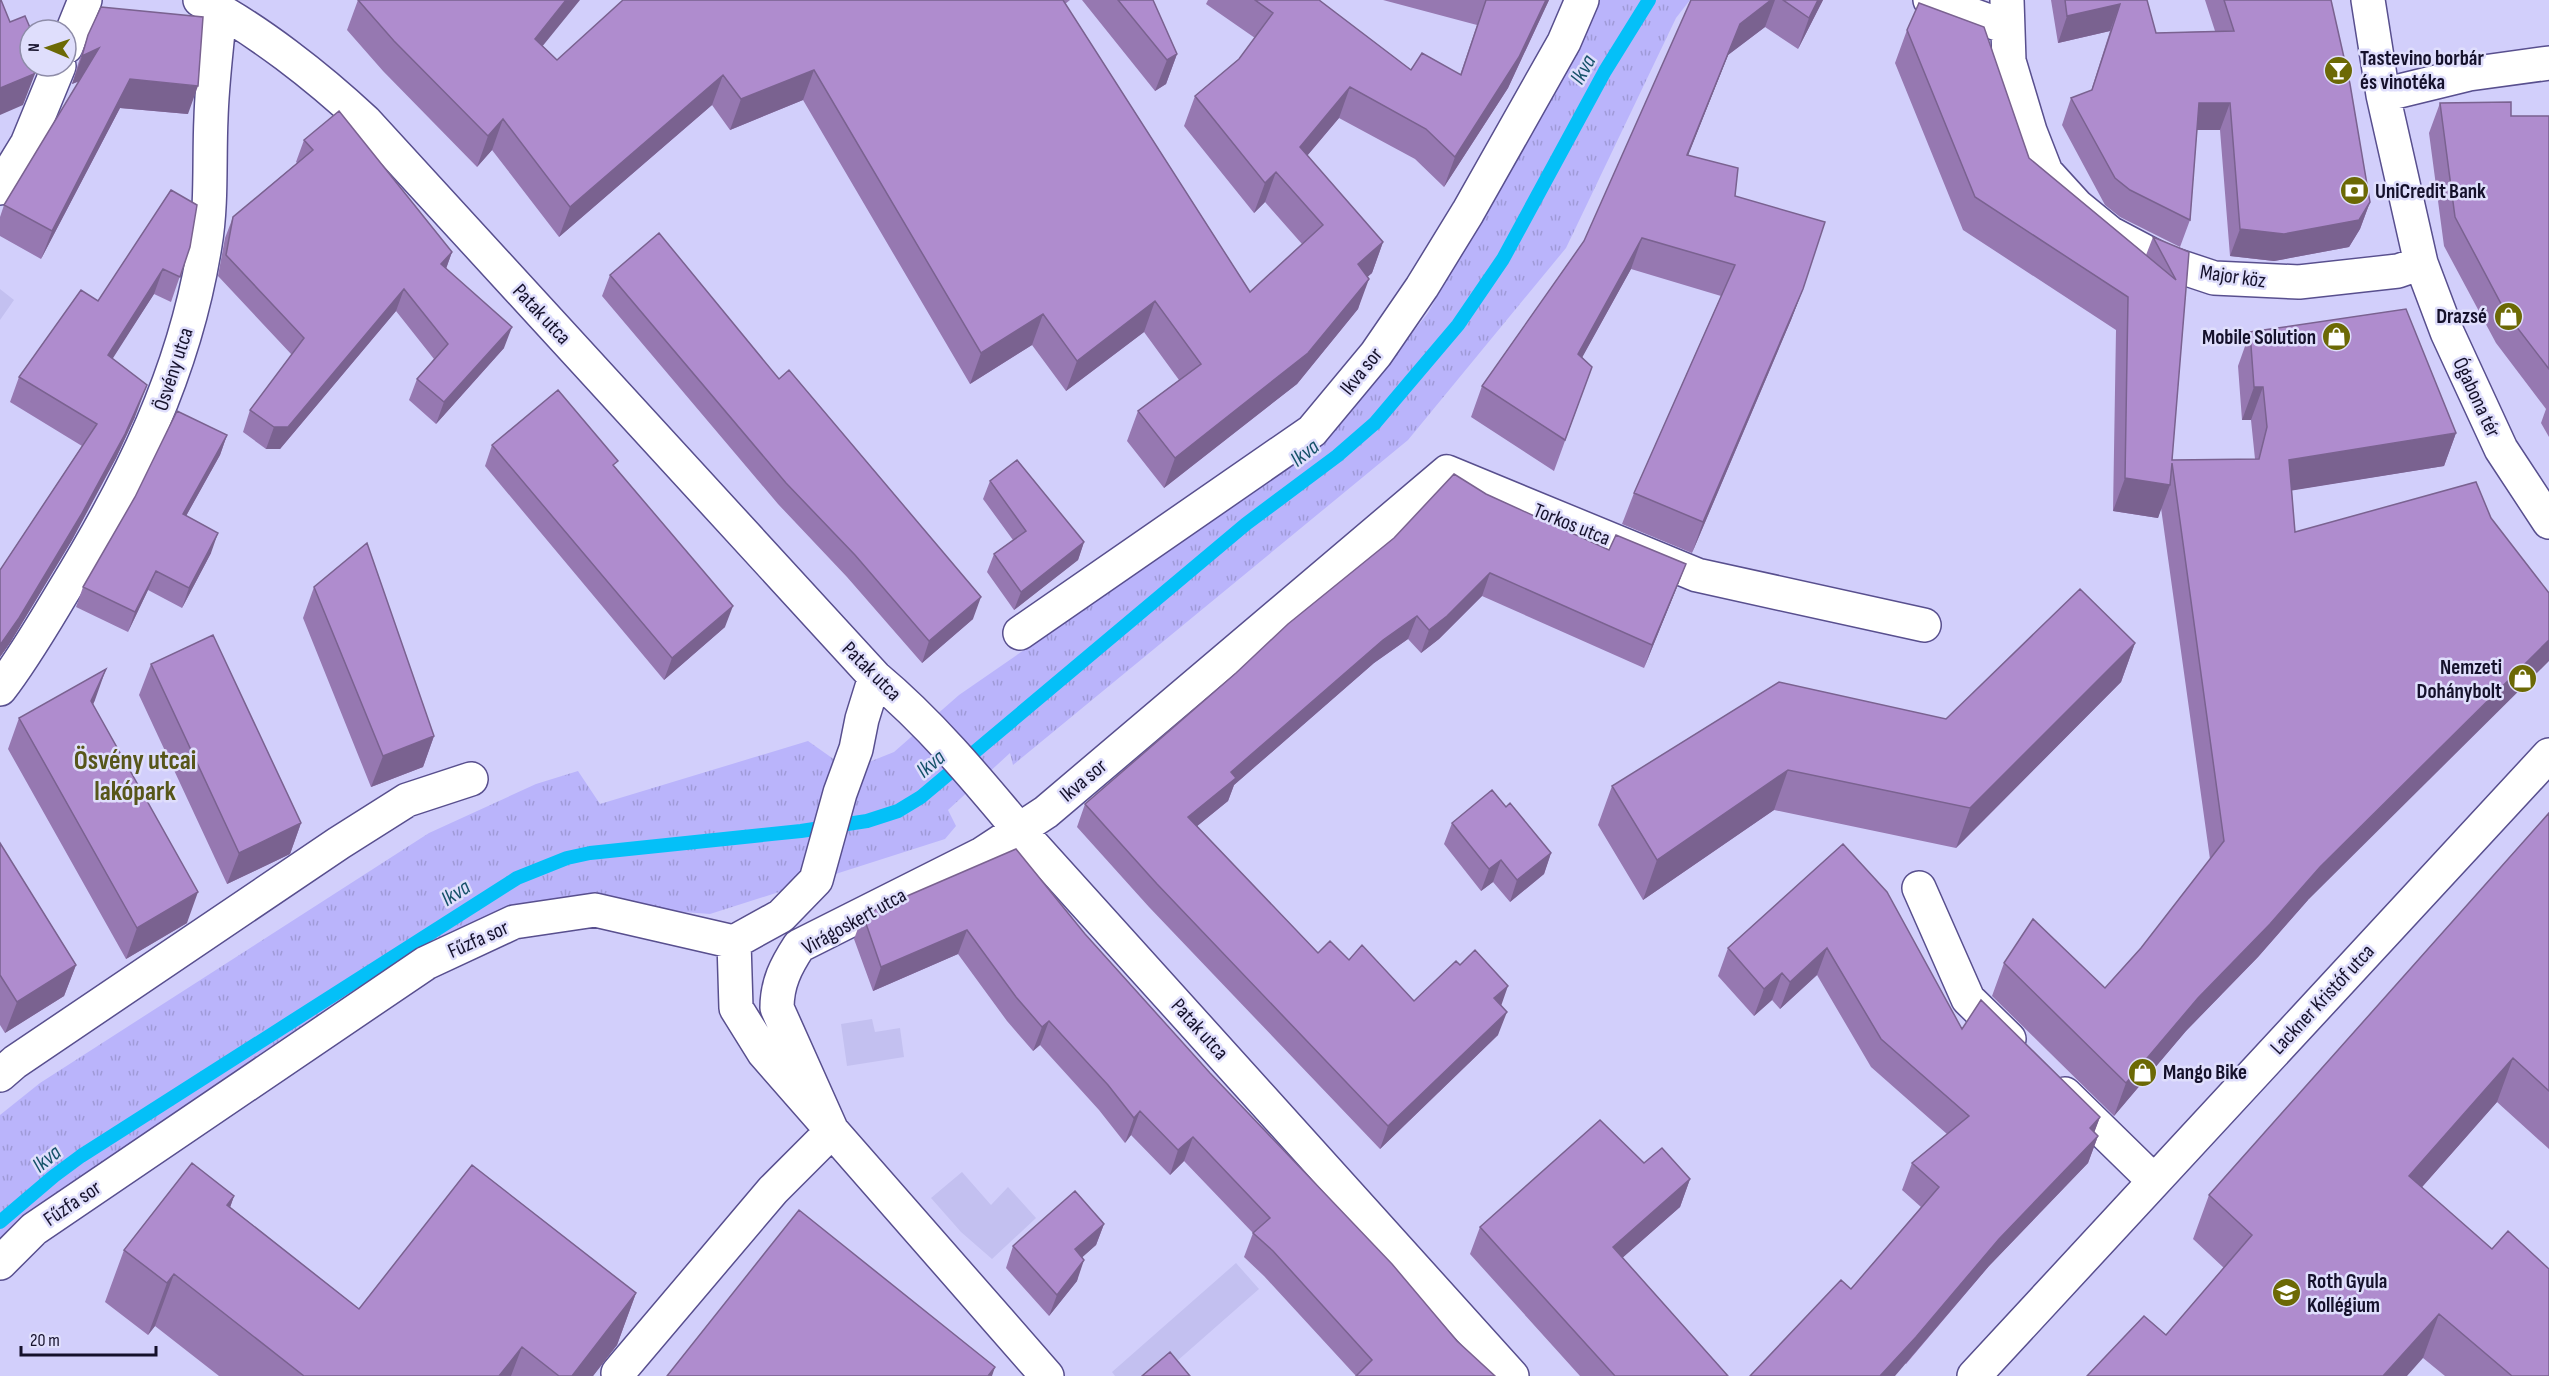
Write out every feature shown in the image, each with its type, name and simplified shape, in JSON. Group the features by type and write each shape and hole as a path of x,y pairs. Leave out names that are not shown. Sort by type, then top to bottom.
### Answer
{"street":[{"path":"78,18 85,0"},
{"name":"Ikva sor","path":"1020,633 1312,431 1376,354 1422,287 1468,212 1564,42 1582,0"},
{"name":"Major köz","path":"1930,0 2007,14 2009,61 2030,131 2046,172 2077,206 2110,233 2163,261 2214,278 2299,282 2398,271 2421,263"},
{"name":"Ógabona tér","path":"2368,0 2383,95 2421,263 2447,332 2501,449 2549,522"},
{"name":"Patak utca","path":"210,5 330,89 364,121 875,677 896,694 980,784 1512,1376"},
{"name":"Ösvény utca","path":"0,689 76,570 125,483 158,415 186,335 206,243 211,98 210,5"},
{"path":"2383,95 2469,74 2549,63"},
{"path":"0,188 27,144 53,78"},
{"name":"Ikva sor","path":"1020,831 1046,812 1447,472"},
{"name":"Torkos utca","path":"1447,472 1697,575 1924,625"},
{"path":"734,942 781,916 816,880 840,793 856,749 862,719 875,677"},
{"name":"Lackner Kristóf utca","path":"1974,1376 2549,755"},
{"path":"0,1075 15,1062 407,800 471,779"},
{"name":"Virágoskert utca","path":"832,1131 777,1008 782,973 799,946 982,854 1020,831"},
{"path":"1918,888 1968,999 2154,1180"},
{"name":"Fűzfa sor","path":"0,1263 34,1229 426,963 514,922 595,910 734,942"},
{"name":"Virágoskert utca","path":"734,942 736,1008 764,1053 1047,1376"},
{"path":"618,1373 773,1190 832,1131"}],"shaded area":[{"path":"0,289 14,300 0,320"},
{"path":"872,1019 875,1032 900,1028 904,1057 847,1066 841,1024"},
{"path":"962,1172 991,1205 1008,1187 1036,1218 992,1259 961,1232 931,1198"},
{"path":"1236,1263 1259,1289 1160,1376 1115,1376 1112,1372"}],"green space":[{"path":"1598,0 1690,0 1676,18 1566,248 1408,440 1013,765 1010,753 948,810 956,826 945,839 710,914 581,904 503,921 0,1266 0,1115 40,1083 429,833 536,784 578,771 600,804 808,741 849,770 894,752 959,695 1326,441 1428,313"}],"building":[{"path":"1,0 10,22 18,19 18,78 24,78 0,88"},
{"path":"358,0 566,0 535,39 557,60 623,0 1063,0 1250,292 1323,225 1276,172 1265,183 1195,96 1239,59 1273,13 1255,0 1319,0 1411,70 1422,53 1461,75 1486,0 1546,0 1519,57 1455,157 1426,129 1350,87 1300,147 1383,242 1358,264 1369,279 1308,353 1175,458 1138,411 1201,364 1155,301 1077,361 1043,314 981,353 814,70 741,99 723,75 570,207 503,119 488,136 394,41"},
{"path":"1118,0 1153,0 1177,54 1167,60"},
{"path":"1691,0 1771,0 1740,24 1687,155 1738,168 1735,196 1825,222 1803,289 1703,522 1634,493 1735,265 1642,238 1578,354 1592,367 1565,440 1482,386 1584,241"},
{"path":"1783,0 1818,0 1809,18"},
{"path":"2065,0 2147,0 2156,33 2234,31 2224,0 2331,0 2350,84 2370,202 2359,220 2284,234 2240,229 2230,103 2199,103 2190,220 2130,190 2115,178 2071,98 2092,90 2120,4 2067,16"},
{"path":"1919,3 1984,27 2029,158 2176,280 2153,237 2189,252 2172,460 2259,459 2267,427 2263,387 2254,387 2250,332 2406,309 2456,433 2289,460 2295,532 2476,482 2491,518 2549,593 2549,640 2320,867 2270,924 2198,998 2126,1083 2004,963 2033,919 2105,988 2141,948 2224,841 2172,463 2170,485 2125,478 2128,297 1975,197 1907,30"},
{"path":"101,7 203,17 198,86 130,79 52,231 4,205 99,48 82,56 88,35"},
{"path":"2511,102 2511,116 2549,116 2549,369 2506,313 2455,217 2440,103"},
{"path":"339,111 452,252 441,264 512,327 444,402 417,379 448,344 404,289 288,427 274,427 250,410 304,338 226,255 233,217 313,150 304,140"},
{"path":"171,190 197,205 190,247 180,277 163,269 108,355 147,385 125,434 81,515 19,618 0,645 0,570 97,424 19,377 81,290 98,301"},
{"path":"659,233 779,379 789,370 981,597 929,641 855,555 786,483 610,275"},
{"path":"558,390 618,461 613,465 733,606 672,658 492,445"},
{"path":"177,411 227,435 183,514 218,533 189,588 156,571 135,612 83,587 135,497"},
{"path":"1017,460 1084,542 1021,592 994,554 1026,531 990,481"},
{"path":"1454,474 1486,494 1609,550 1616,535 1686,564 1652,645 1490,573 1447,616 1429,630 1417,616 1383,640 1231,772 1236,778 1188,817 1318,953 1330,941 1349,960 1362,945 1414,1001 1456,961 1460,965 1475,950 1508,986 1494,998 1507,1012 1388,1126 1157,884 1085,804 1236,673 1288,624 1394,538"},
{"path":"367,543 434,736 383,756 314,587"},
{"path":"2080,589 2135,643 1970,808 1788,770 1657,860 1612,786 1779,682 1946,719"},
{"path":"213,635 301,823 239,853 151,664"},
{"path":"106,669 91,701 198,892 137,928 19,718"},
{"path":"1492,790 1506,807 1510,803 1551,853 1517,880 1501,860 1489,869 1452,823"},
{"path":"2549,813 2549,1091 2513,1058 2409,1176 2492,1249 2508,1231 2549,1269 2549,1376 2512,1376 2439,1314 2383,1376 2087,1376 2144,1316 2166,1335 2252,1235 2209,1195"},
{"path":"0,843 76,965 17,1002 0,975"},
{"path":"1843,844 1887,892 1962,1029 1981,1000 2100,1117 2090,1128 2098,1136 1999,1239 1880,1376 1750,1376 1841,1280 1851,1289 1939,1187 1912,1163 1969,1116 1881,1039 1827,948 1790,982 1782,973 1764,989 1728,948"},
{"path":"1016,849 1085,934 1210,1073 1392,1264 1457,1341 1495,1376 1356,1376 1372,1360 1273,1251 1253,1233 1270,1218 1193,1137 1178,1150 1140,1111 1134,1118 1108,1085 1049,1021 1042,1027 1016,997 967,930 881,967 863,915"},
{"path":"1600,1120 1644,1163 1662,1148 1690,1179 1613,1247 1728,1376 1615,1376 1480,1227"},
{"path":"192,1163 234,1196 227,1205 359,1309 472,1165 636,1293 572,1376 559,1376 522,1347 499,1376 304,1376 174,1274 167,1283 124,1250"},
{"path":"1075,1191 1104,1224 1075,1249 1084,1260 1057,1295 1013,1246"},
{"path":"799,1210 995,1367 988,1376 667,1376"},
{"path":"1170,1352 1190,1376 1142,1376"}],"waterway":[{"name":"Ikva","path":"0,1222 81,1156 517,878 567,858 590,853 801,831 867,821 898,811 921,797 1246,524 1337,456 1375,423 1458,325 1503,259 1605,71 1649,0"}],"place":[{"name":"Tastevino borbár és vinotéka","path":"2339,70"},
{"name":"UniCredit Bank","path":"2354,191"},
{"name":"Drazsé","path":"2508,316"},
{"name":"Mobile Solution","path":"2337,337"},
{"name":"Nemzeti Dohánybolt","path":"2523,679"},
{"name":"Mango Bike","path":"2142,1072"},
{"name":"Roth Gyula Kollégium","path":"2286,1293"}],"district":[{"name":"Ösvény utcai lakópark","path":"135,776"}]}
